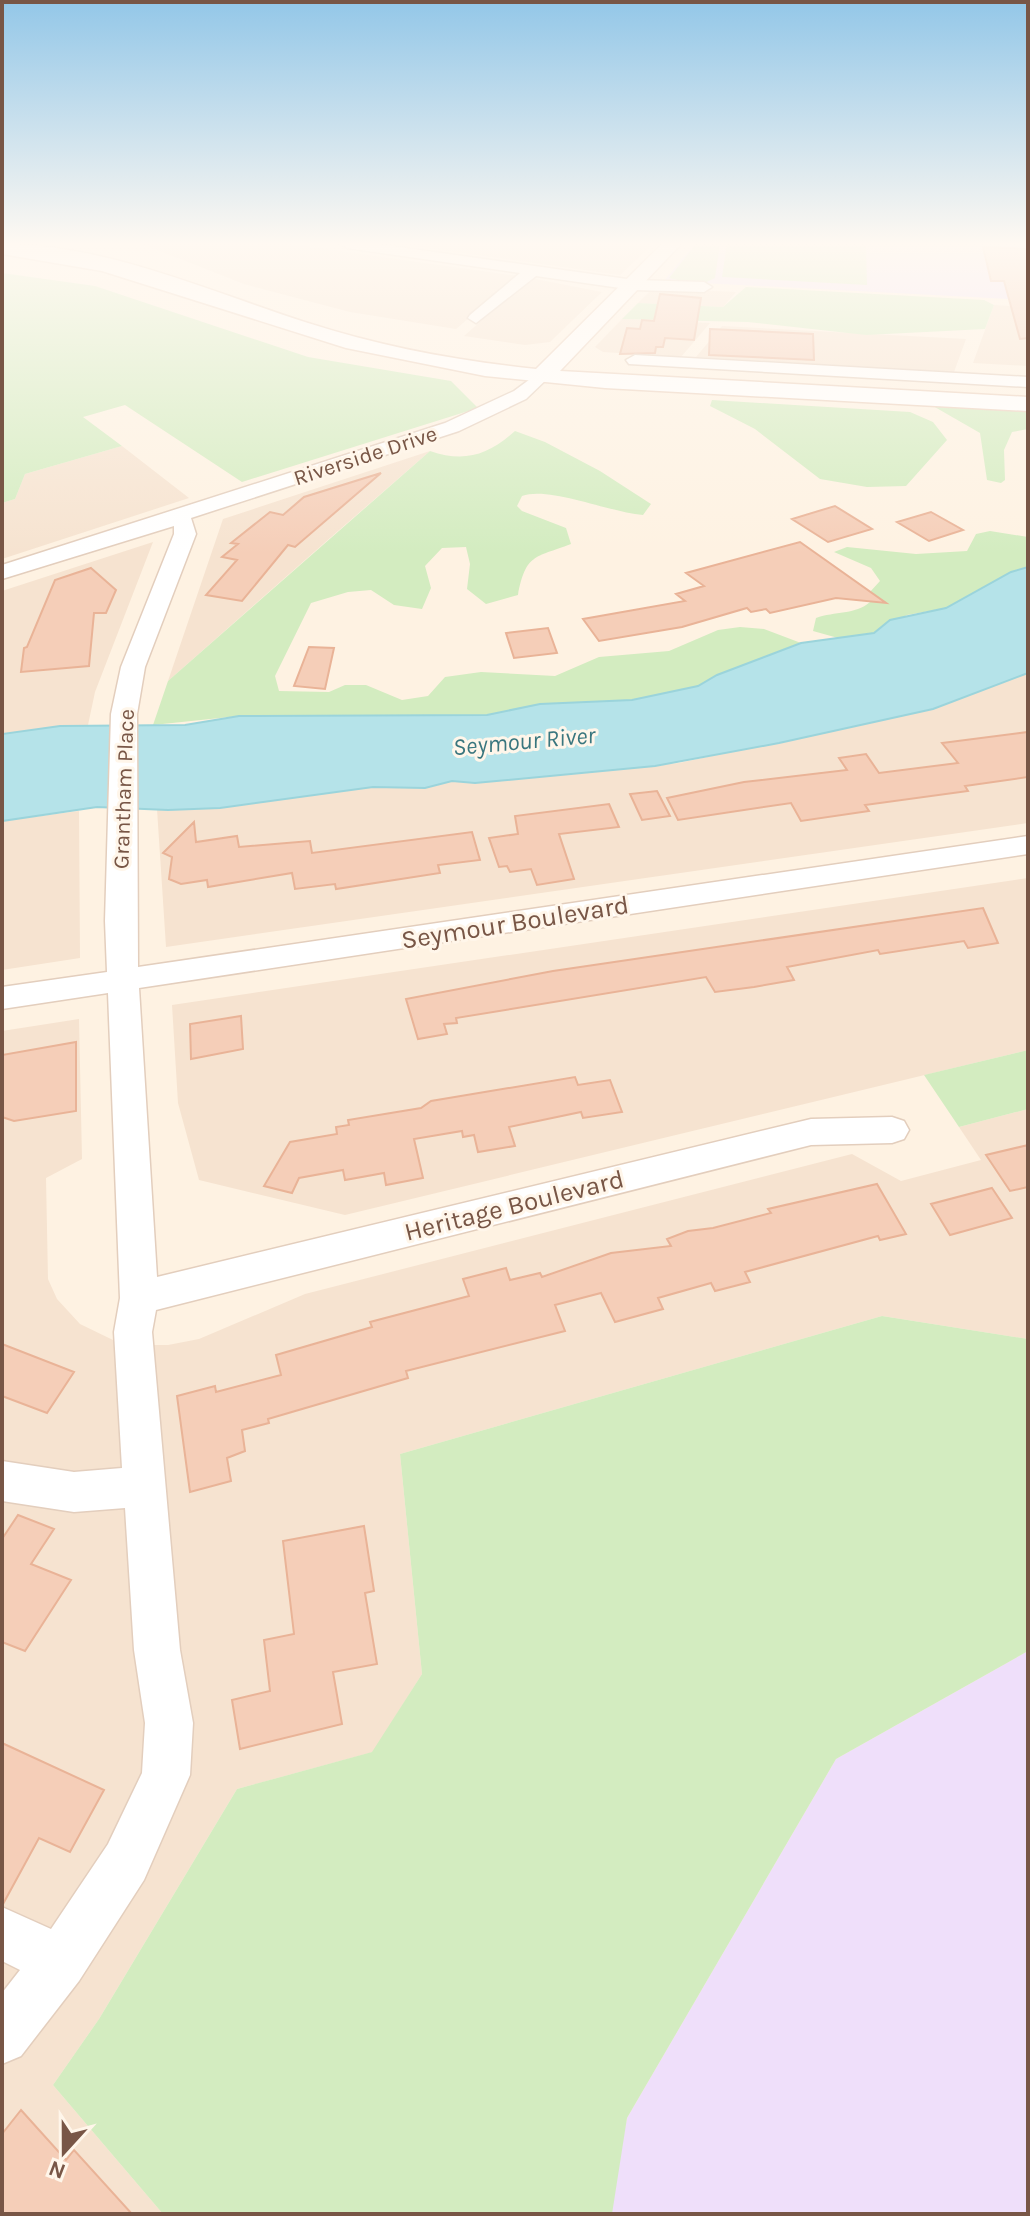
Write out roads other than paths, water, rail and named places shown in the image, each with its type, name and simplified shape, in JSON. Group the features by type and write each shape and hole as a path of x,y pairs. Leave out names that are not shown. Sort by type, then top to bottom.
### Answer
{"main road":[{"path":"370,347 480,369 547,371 626,365"},
{"path":"438,347 593,381 1028,404"},
{"path":"514,362 565,347"},
{"name":"Riverside Drive","path":"547,371 573,347"},
{"path":"581,347 593,358 626,365 1028,393"},
{"path":"480,369 516,397 593,381"}],"street":[{"path":"626,365 1028,382"},
{"name":"Riverside Drive","path":"2,572 452,427 516,397 547,371"},
{"name":"Grantham Place","path":"124,981 120,921 124,714 133,667 185,534 184,523 175,517"},
{"name":"Seymour Boulevard","path":"2,998 1028,845"},
{"path":"2,2037 60,1962 126,1862 166,1775 169,1723 157,1650 133,1332 139,1298 124,981"},
{"name":"Heritage Boulevard","path":"139,1298 811,1132 892,1130"},
{"path":"2,1481 78,1495 113,1493 146,1482"},
{"path":"2,1933 60,1962"}],"water":[{"name":"Seymour River","path":"1028,567 1028,673 933,709 655,766 475,783 452,781 425,788 373,787 220,808 168,810 97,807 2,821 2,734 60,726 185,725 239,716 487,715 540,704 632,700 698,686 717,675 801,643 874,633 890,620 946,608 1011,572"}]}
